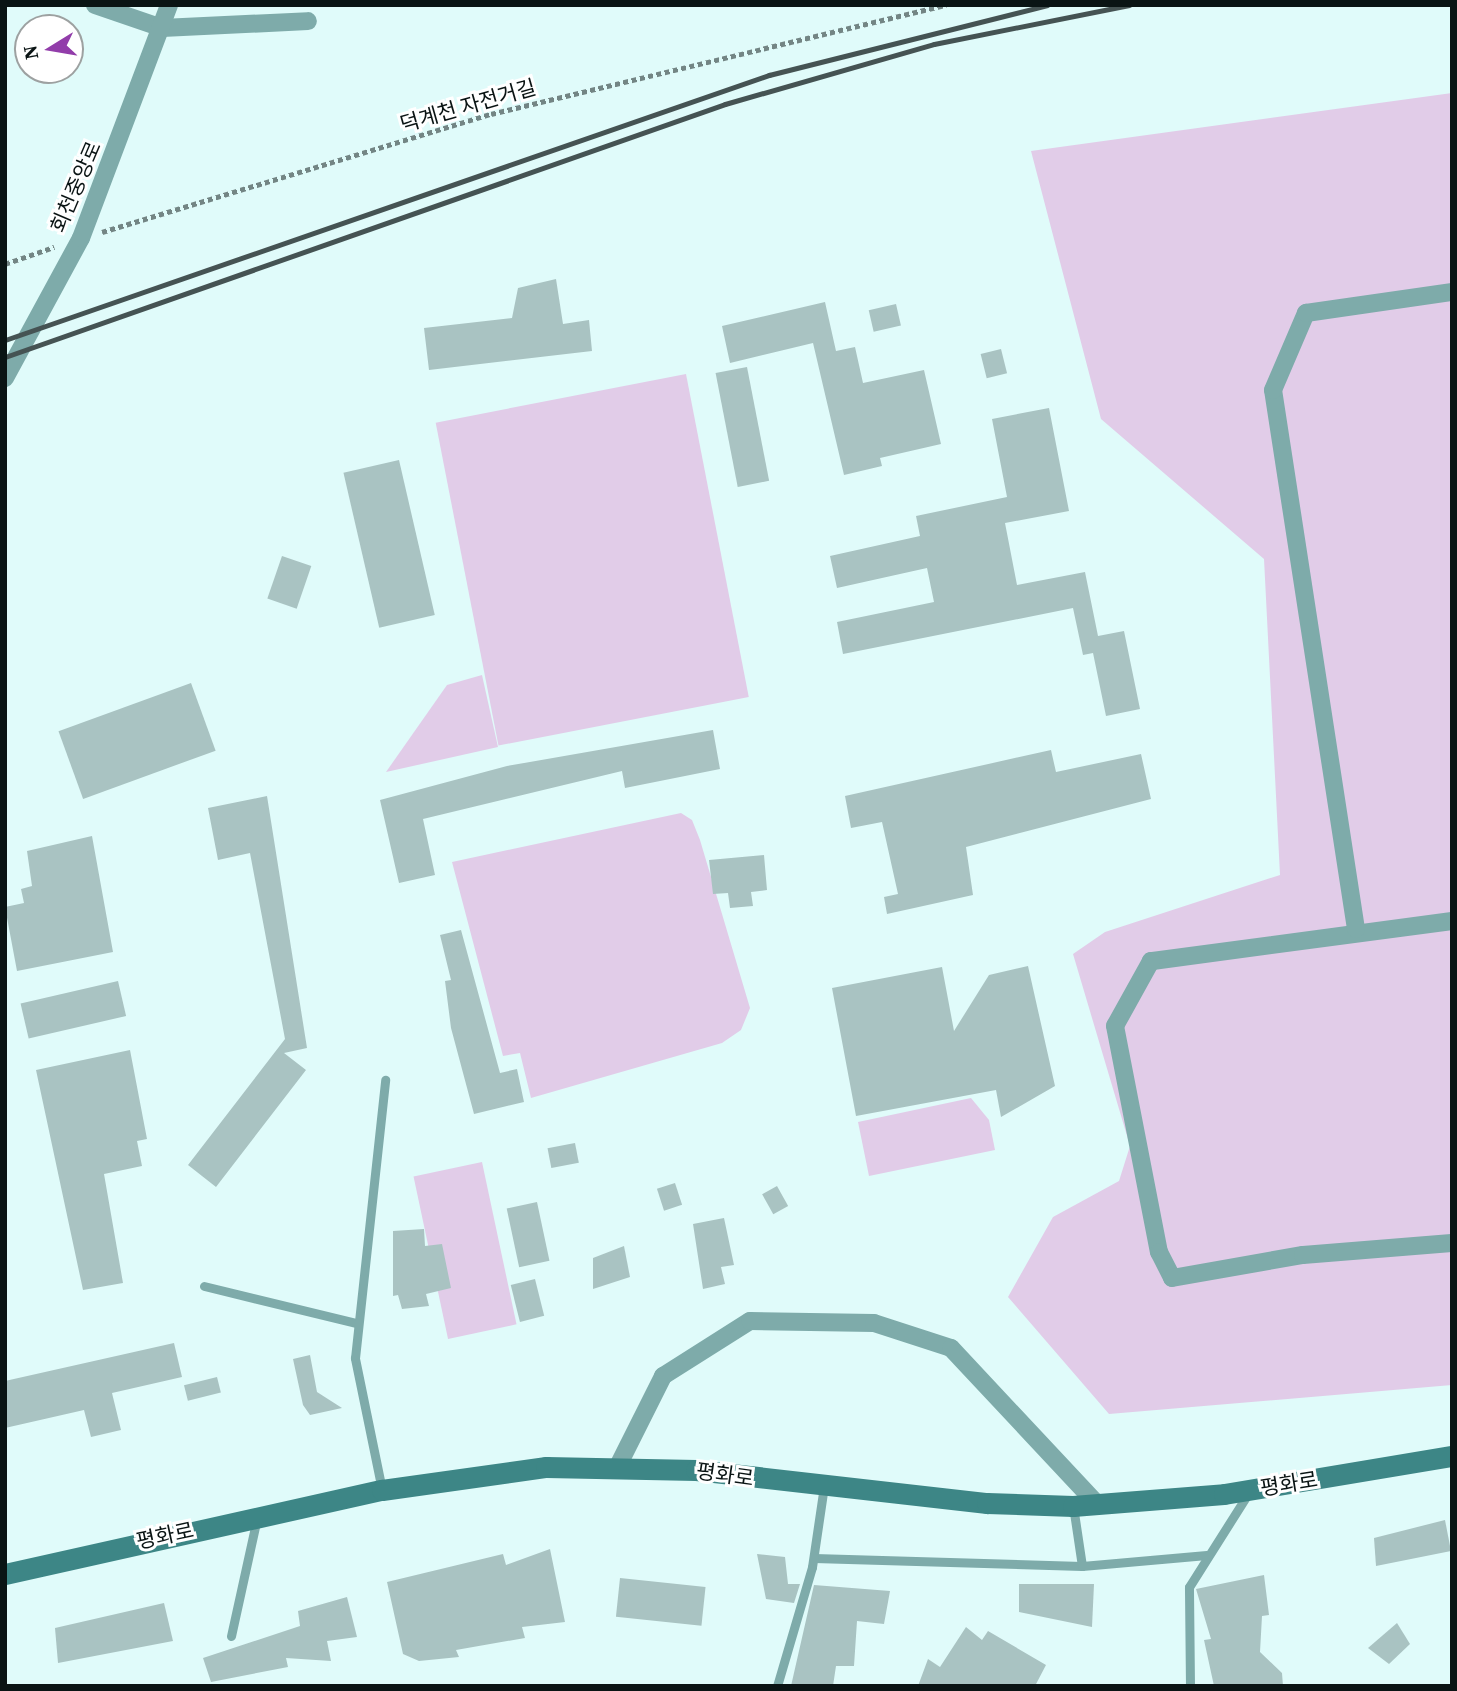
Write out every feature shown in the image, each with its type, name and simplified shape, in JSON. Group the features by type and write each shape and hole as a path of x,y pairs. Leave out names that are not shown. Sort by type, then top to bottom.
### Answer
{"main road":[{"name":"평화로","path":"5,1574 257,1516 460,1475 618,1466 1073,1506 1251,1490 1452,1456"}],"street":[{"path":"95,5 162,28 308,21"},
{"name":"회천중앙로","path":"5,377 81,238 169,5"},
{"path":"1356,929 1273,390 1306,313 1452,292"},
{"path":"1452,921 1356,929 1151,961 1115,1026 1159,1252 1172,1278 1303,1255 1452,1243"},
{"path":"618,1466 663,1376 750,1321 874,1323 951,1348 1098,1505"}],"lane":[{"path":"382,1490 355,1357 356,1323 385,1080"},
{"path":"204,1286 356,1323"},
{"path":"777,1686 814,1559 824,1486"},
{"path":"1189,1686 1189,1587 1206,1555 1251,1490"},
{"path":"1073,1506 1082,1566"},
{"path":"231,1636 257,1516"},
{"path":"814,1559 1082,1566 1206,1555"}],"path":[{"name":"덕계천 자전거길","path":"5,264 81,238 491,114 946,5"}],"shaded area":[{"path":"1452,93 1452,1385 1109,1414 1008,1297 1053,1217 1119,1181 1130,1146 1073,954 1105,932 1280,875 1264,559 1101,419 1031,151"},
{"path":"686,374 749,697 498,746 436,423"},
{"path":"482,675 498,747 386,772 447,685"},
{"path":"681,813 692,820 700,840 750,1008 741,1030 722,1043 531,1098 520,1053 503,1056 452,862"},
{"path":"971,1098 989,1120 995,1150 869,1176 858,1122"},
{"path":"482,1162 517,1324 448,1339 414,1177"}],"building":[{"path":"556,279 563,324 589,320 592,351 429,370 424,328 512,318 518,288"},
{"path":"825,302 836,351 855,347 863,383 924,370 941,444 880,458 882,466 844,475 813,343 730,363 722,326"},
{"path":"896,304 901,325 874,332 869,310"},
{"path":"1001,349 1007,373 987,378 981,354"},
{"path":"747,367 769,481 738,487 716,373"},
{"path":"1049,408 1069,511 1005,523 1017,585 1085,572 1098,636 1124,631 1140,709 1106,716 1093,653 1083,655 1073,608 843,654 837,622 934,602 927,568 837,588 830,556 920,536 916,516 1007,497 992,419"},
{"path":"399,460 435,615 379,628 343,473"},
{"path":"282,556 311,566 297,609 267,599"},
{"path":"191,683 216,751 83,799 59,731"},
{"path":"713,730 720,769 625,788 622,771 423,819 435,875 399,883 380,800 507,766"},
{"path":"1051,750 1056,772 1141,754 1151,799 966,847 973,895 887,914 884,897 898,894 882,822 851,828 845,796"},
{"path":"267,796 307,1048 284,1053 306,1070 216,1187 188,1165 285,1039 250,853 218,860 208,808"},
{"path":"92,836 113,952 17,971 5,907 24,903 21,889 32,886 27,851"},
{"path":"764,855 767,890 751,892 753,906 730,908 728,893 713,894 709,860"},
{"path":"461,930 500,1073 517,1069 524,1102 474,1114 451,1028 445,981 451,980 440,935"},
{"path":"1028,966 1055,1086 1001,1117 996,1090 856,1116 832,988 942,967 954,1031 989,975"},
{"path":"118,981 126,1016 29,1039 21,1003"},
{"path":"130,1050 147,1139 137,1141 142,1166 104,1174 123,1283 83,1290 36,1070"},
{"path":"575,1143 579,1163 551,1168 548,1148"},
{"path":"675,1183 682,1205 664,1211 657,1189"},
{"path":"777,1186 788,1206 773,1214 762,1194"},
{"path":"537,1202 549,1261 519,1267 507,1208"},
{"path":"724,1218 734,1265 721,1267 725,1284 703,1289 693,1224"},
{"path":"424,1229 425,1246 442,1244 451,1288 426,1294 429,1306 402,1309 398,1295 393,1296 393,1231"},
{"path":"624,1246 630,1277 593,1289 593,1258"},
{"path":"535,1279 544,1316 520,1322 511,1285"},
{"path":"174,1343 182,1377 112,1393 121,1430 91,1437 84,1410 5,1428 5,1381"},
{"path":"310,1355 317,1392 342,1408 310,1415 303,1405 293,1359"},
{"path":"217,1377 221,1393 188,1401 184,1385"},
{"path":"1445,1520 1451,1551 1376,1566 1374,1538"},
{"path":"550,1549 565,1622 522,1627 525,1638 456,1650 459,1657 419,1661 403,1654 387,1582 503,1554 506,1565"},
{"path":"757,1554 785,1557 788,1584 800,1584 794,1603 766,1599"},
{"path":"1264,1575 1269,1615 1262,1616 1260,1652 1282,1673 1283,1686 1214,1686 1204,1640 1211,1639 1196,1589"},
{"path":"620,1578 706,1587 701,1626 616,1617"},
{"path":"1019,1584 1094,1584 1092,1627 1019,1612"},
{"path":"814,1585 890,1591 884,1624 857,1621 854,1666 836,1666 833,1686 791,1686"},
{"path":"347,1597 357,1637 327,1641 331,1661 286,1658 288,1667 211,1682 203,1658 300,1626 298,1611"},
{"path":"164,1603 173,1641 58,1663 55,1628"},
{"path":"1397,1623 1410,1644 1389,1664 1368,1648"},
{"path":"966,1627 982,1640 988,1631 1046,1665 1035,1686 918,1686 928,1659 940,1667"}],"railway":[{"path":"5,340 769,75 1047,5"},
{"path":"5,357 725,104 934,44 1129,5"}]}
